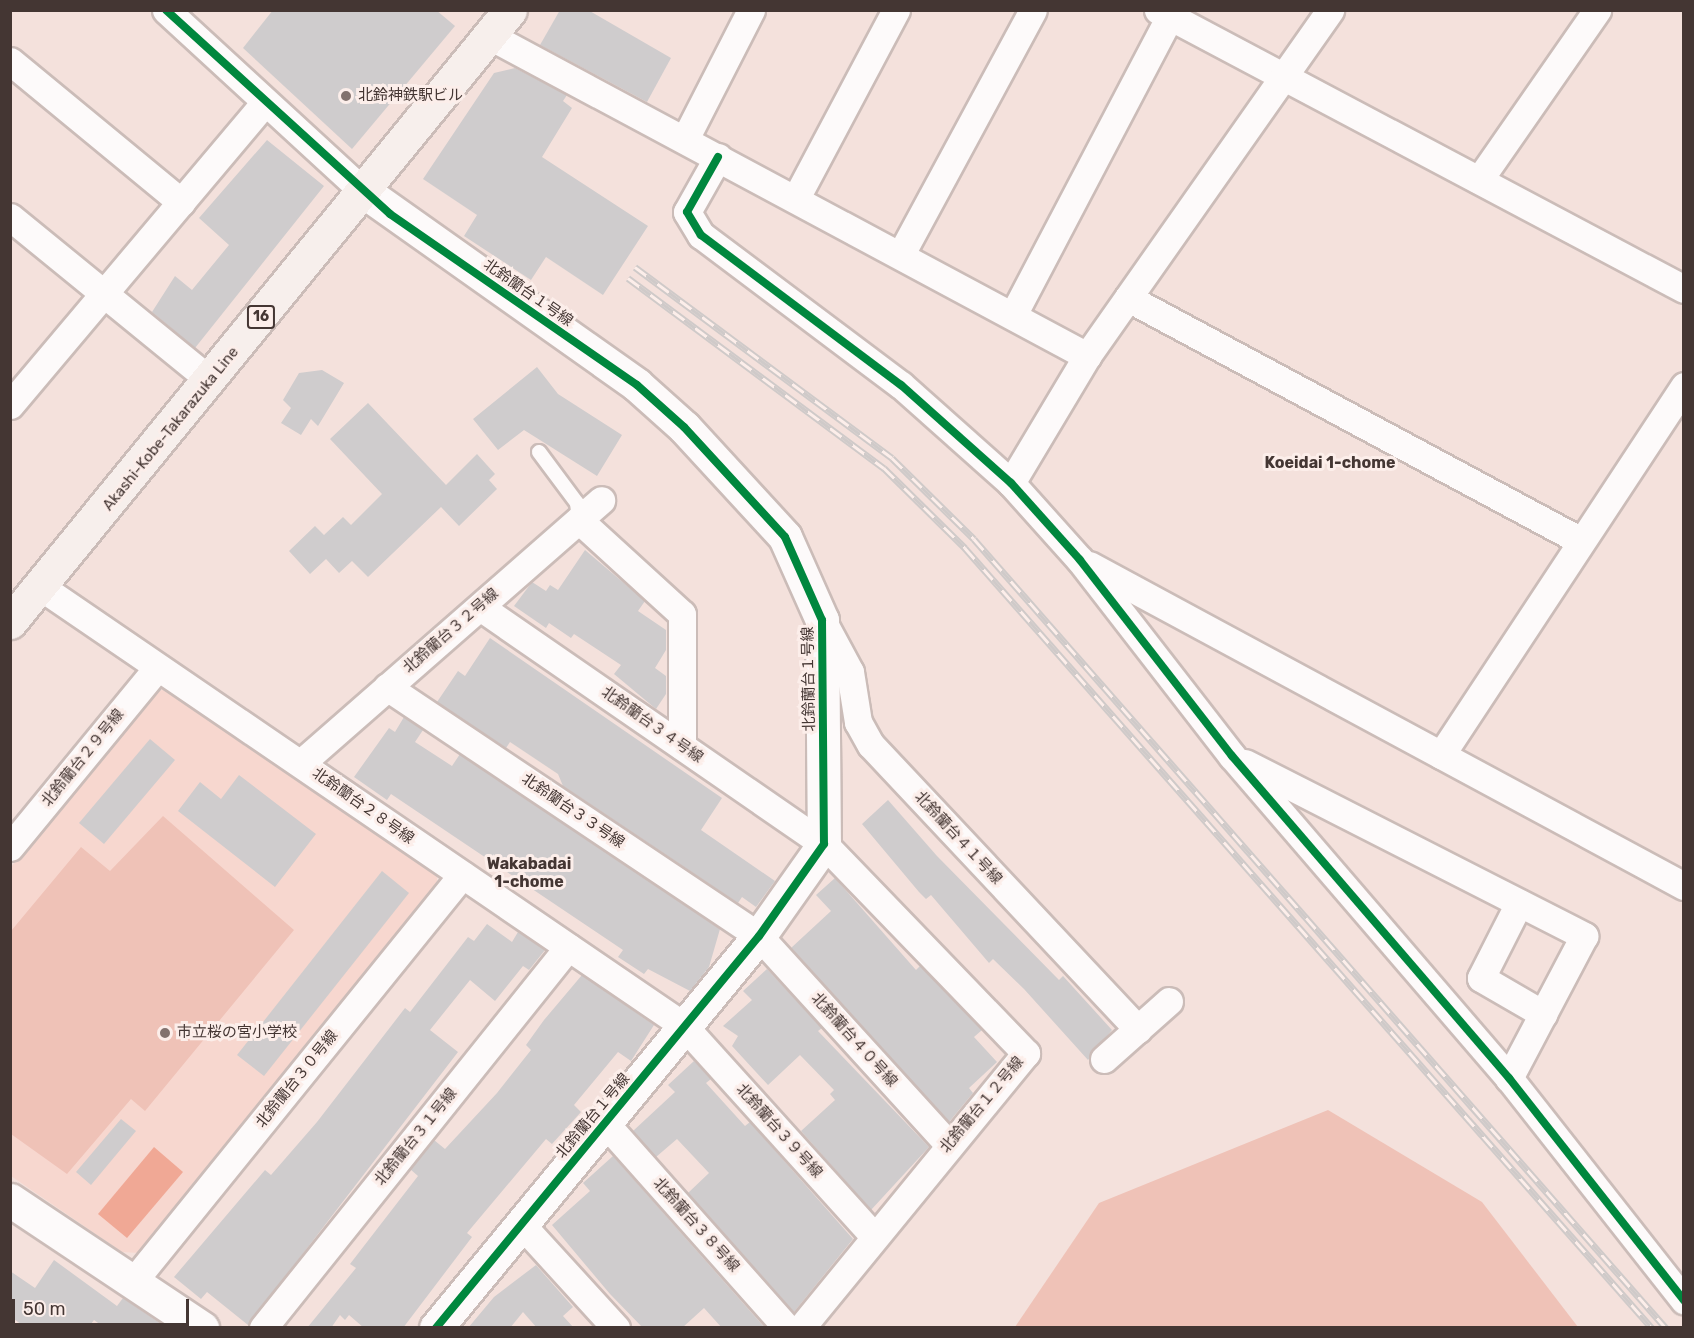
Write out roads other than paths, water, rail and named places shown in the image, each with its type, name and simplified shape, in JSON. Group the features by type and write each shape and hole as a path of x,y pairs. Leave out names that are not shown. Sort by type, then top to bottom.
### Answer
{"main road":[{"name":"Akashi-Kobe-Takarazuka Line","path":"10,622 211,381 362,190 510,10"}],"street":[{"name":"北鈴蘭台１号線","path":"166,10 264,103 362,190 637,385 684,427 785,537 822,620 824,844 759,936 437,1327"},
{"path":"685,139 751,10"},
{"path":"796,198 896,10"},
{"path":"901,254 1033,10"},
{"path":"1011,483 1087,356 1330,10"},
{"path":"1479,180 1597,10"},
{"path":"1013,315 1164,14 1683,289"},
{"path":"488,35 901,254 1087,356"},
{"path":"10,61 181,202"},
{"path":"16,388 104,294 264,103"},
{"path":"717,157 687,212 701,235 901,385 1011,483 1080,560 1232,756 1509,1078 1683,1300"},
{"path":"10,216 211,381"},
{"path":"1128,298 1581,542"},
{"path":"1441,755 1683,386"},
{"name":"北鈴蘭台３２号線","path":"301,763 601,500"},
{"path":"579,519 682,614 682,746"},
{"path":"1080,560 1683,886"},
{"name":"北鈴蘭台２８号線","path":"40,587 156,669 301,763 684,1026"},
{"name":"北鈴蘭台３４号線","path":"480,607 824,844"},
{"name":"北鈴蘭台４１号線","path":"822,620 850,672 858,722 871,745 1138,1029"},
{"name":"北鈴蘭台２９号線","path":"10,847 156,669"},
{"name":"北鈴蘭台３３号線","path":"387,687 759,936"},
{"path":"1232,756 1584,936 1509,1078"},
{"name":"北鈴蘭台１２号線","path":"801,1328 1026,1053 824,844"},
{"name":"北鈴蘭台３０号線","path":"132,1283 462,875"},
{"path":"1519,903 1481,978 1543,1014"},
{"name":"北鈴蘭台４０号線","path":"759,936 949,1145"},
{"name":"北鈴蘭台３１号線","path":"263,1328 568,947"},
{"path":"1104,1059 1169,1001"},
{"name":"北鈴蘭台３９号線","path":"684,1026 874,1236"},
{"name":"北鈴蘭台３８号線","path":"604,1123 787,1328"},
{"path":"10,1200 201,1328"},
{"path":"521,1224 616,1328"}],"lane":[{"path":"539,452 577,503 579,519"}],"railway":[{"path":"635,267 892,458 974,539 1666,1328"},
{"path":"628,278 884,468 965,548 1652,1328"}],"place":[{"name":"北鈴神鉄駅ビル","path":"346,96"},
{"name":"市立桜の宮小学校","path":"165,1033"}],"district":[{"name":"Koeidai 1-chome","path":"1330,463"},
{"name":"Wakabadai 1-chome","path":"529,873"}]}
